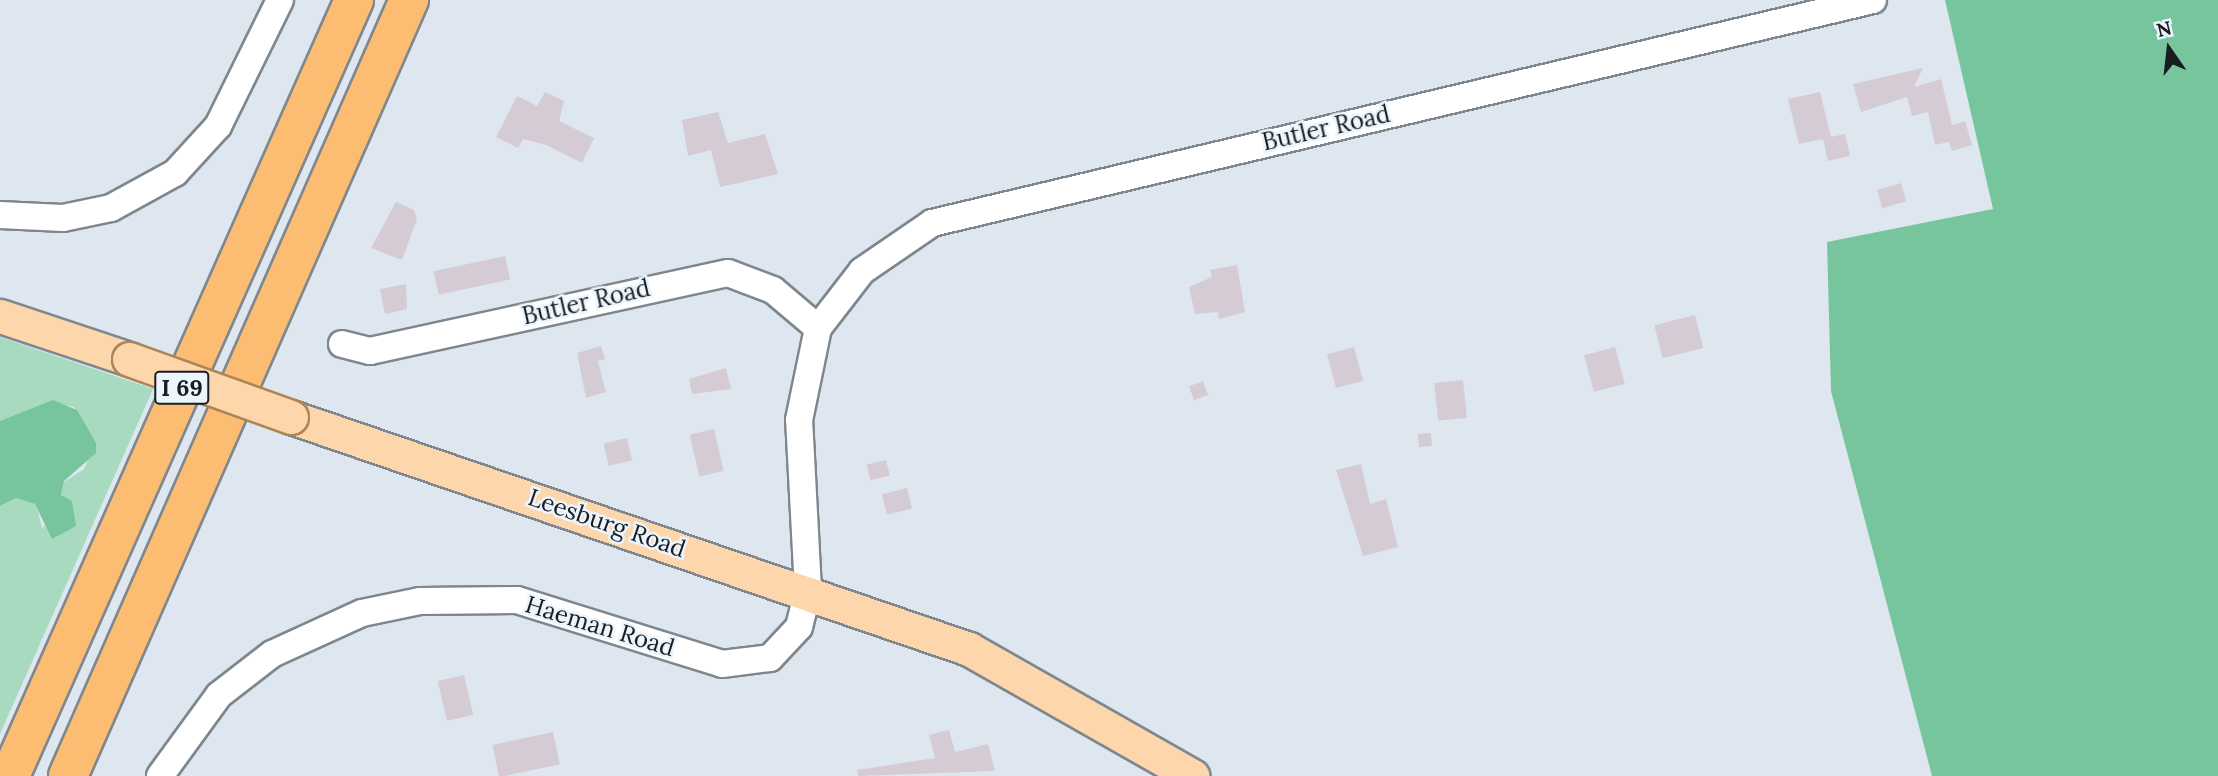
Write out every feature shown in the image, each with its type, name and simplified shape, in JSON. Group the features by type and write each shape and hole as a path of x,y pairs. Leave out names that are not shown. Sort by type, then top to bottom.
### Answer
{"highway":[{"name":"I 69","path":"9,776 354,0"},
{"name":"I 69","path":"68,776 409,0"}],"main road":[{"name":"Leesburg Road","path":"0,316 291,417 808,590 1002,665 1186,774"}],"street":[{"path":"0,215 88,214 131,200 175,173 218,126 280,0"},
{"name":"Butler Road","path":"808,590 799,420 818,328 862,271 932,223 1873,0"},
{"name":"Butler Road","path":"342,344 354,351 382,349 727,273 773,289 818,328"},
{"name":"Haeman Road","path":"160,776 219,695 272,654 362,613 420,601 517,600 738,665 785,647 799,627 808,590"}],"green space":[{"path":"1945,0 2218,0 2218,776 1932,776 1831,391 1827,242 1993,209"},
{"path":"0,337 153,389 0,734 0,506 16,498 36,504 42,528 72,501 61,496 64,482 84,469 96,443 74,407 65,405 0,421"},
{"path":"53,400 77,410 96,443 96,453 64,481 61,495 72,501 76,526 52,539 35,504 16,498 0,506 0,421"}],"building":[{"path":"1923,68 1914,87 1941,79 1952,125 1965,121 1972,145 1952,151 1949,142 1935,145 1928,112 1912,116 1907,97 1861,112 1853,84"},
{"path":"545,92 564,101 559,121 594,138 582,163 546,145 523,139 518,148 496,137 517,96 537,106"},
{"path":"1820,92 1831,137 1845,134 1850,156 1828,161 1823,139 1799,144 1788,99"},
{"path":"718,112 728,143 765,134 778,174 720,187 711,150 688,156 682,120"},
{"path":"1901,183 1906,201 1882,208 1877,190"},
{"path":"396,202 414,210 417,219 402,260 371,248"},
{"path":"505,256 510,279 439,295 434,271"},
{"path":"1237,265 1245,312 1219,319 1218,312 1195,314 1189,287 1212,277 1210,270"},
{"path":"406,284 407,309 385,314 380,289"},
{"path":"1695,315 1703,348 1662,358 1654,325"},
{"path":"601,346 605,359 598,361 606,392 586,398 577,353"},
{"path":"1354,347 1363,381 1336,388 1327,354"},
{"path":"1615,347 1625,384 1594,392 1584,355"},
{"path":"726,368 731,389 692,394 689,379"},
{"path":"1463,380 1467,418 1438,421 1434,383"},
{"path":"1203,381 1208,395 1194,400 1189,386"},
{"path":"714,429 724,471 699,477 690,435"},
{"path":"1431,433 1432,446 1419,447 1418,434"},
{"path":"627,438 632,460 609,466 604,443"},
{"path":"886,460 890,476 870,480 867,465"},
{"path":"1361,464 1370,504 1386,499 1398,547 1363,556 1336,470"},
{"path":"907,488 912,508 887,515 882,494"},
{"path":"464,675 473,715 447,721 438,681"},
{"path":"949,730 955,752 988,744 995,771 858,776 857,770 935,758 929,735"},
{"path":"553,732 560,764 499,776 492,745"}]}
